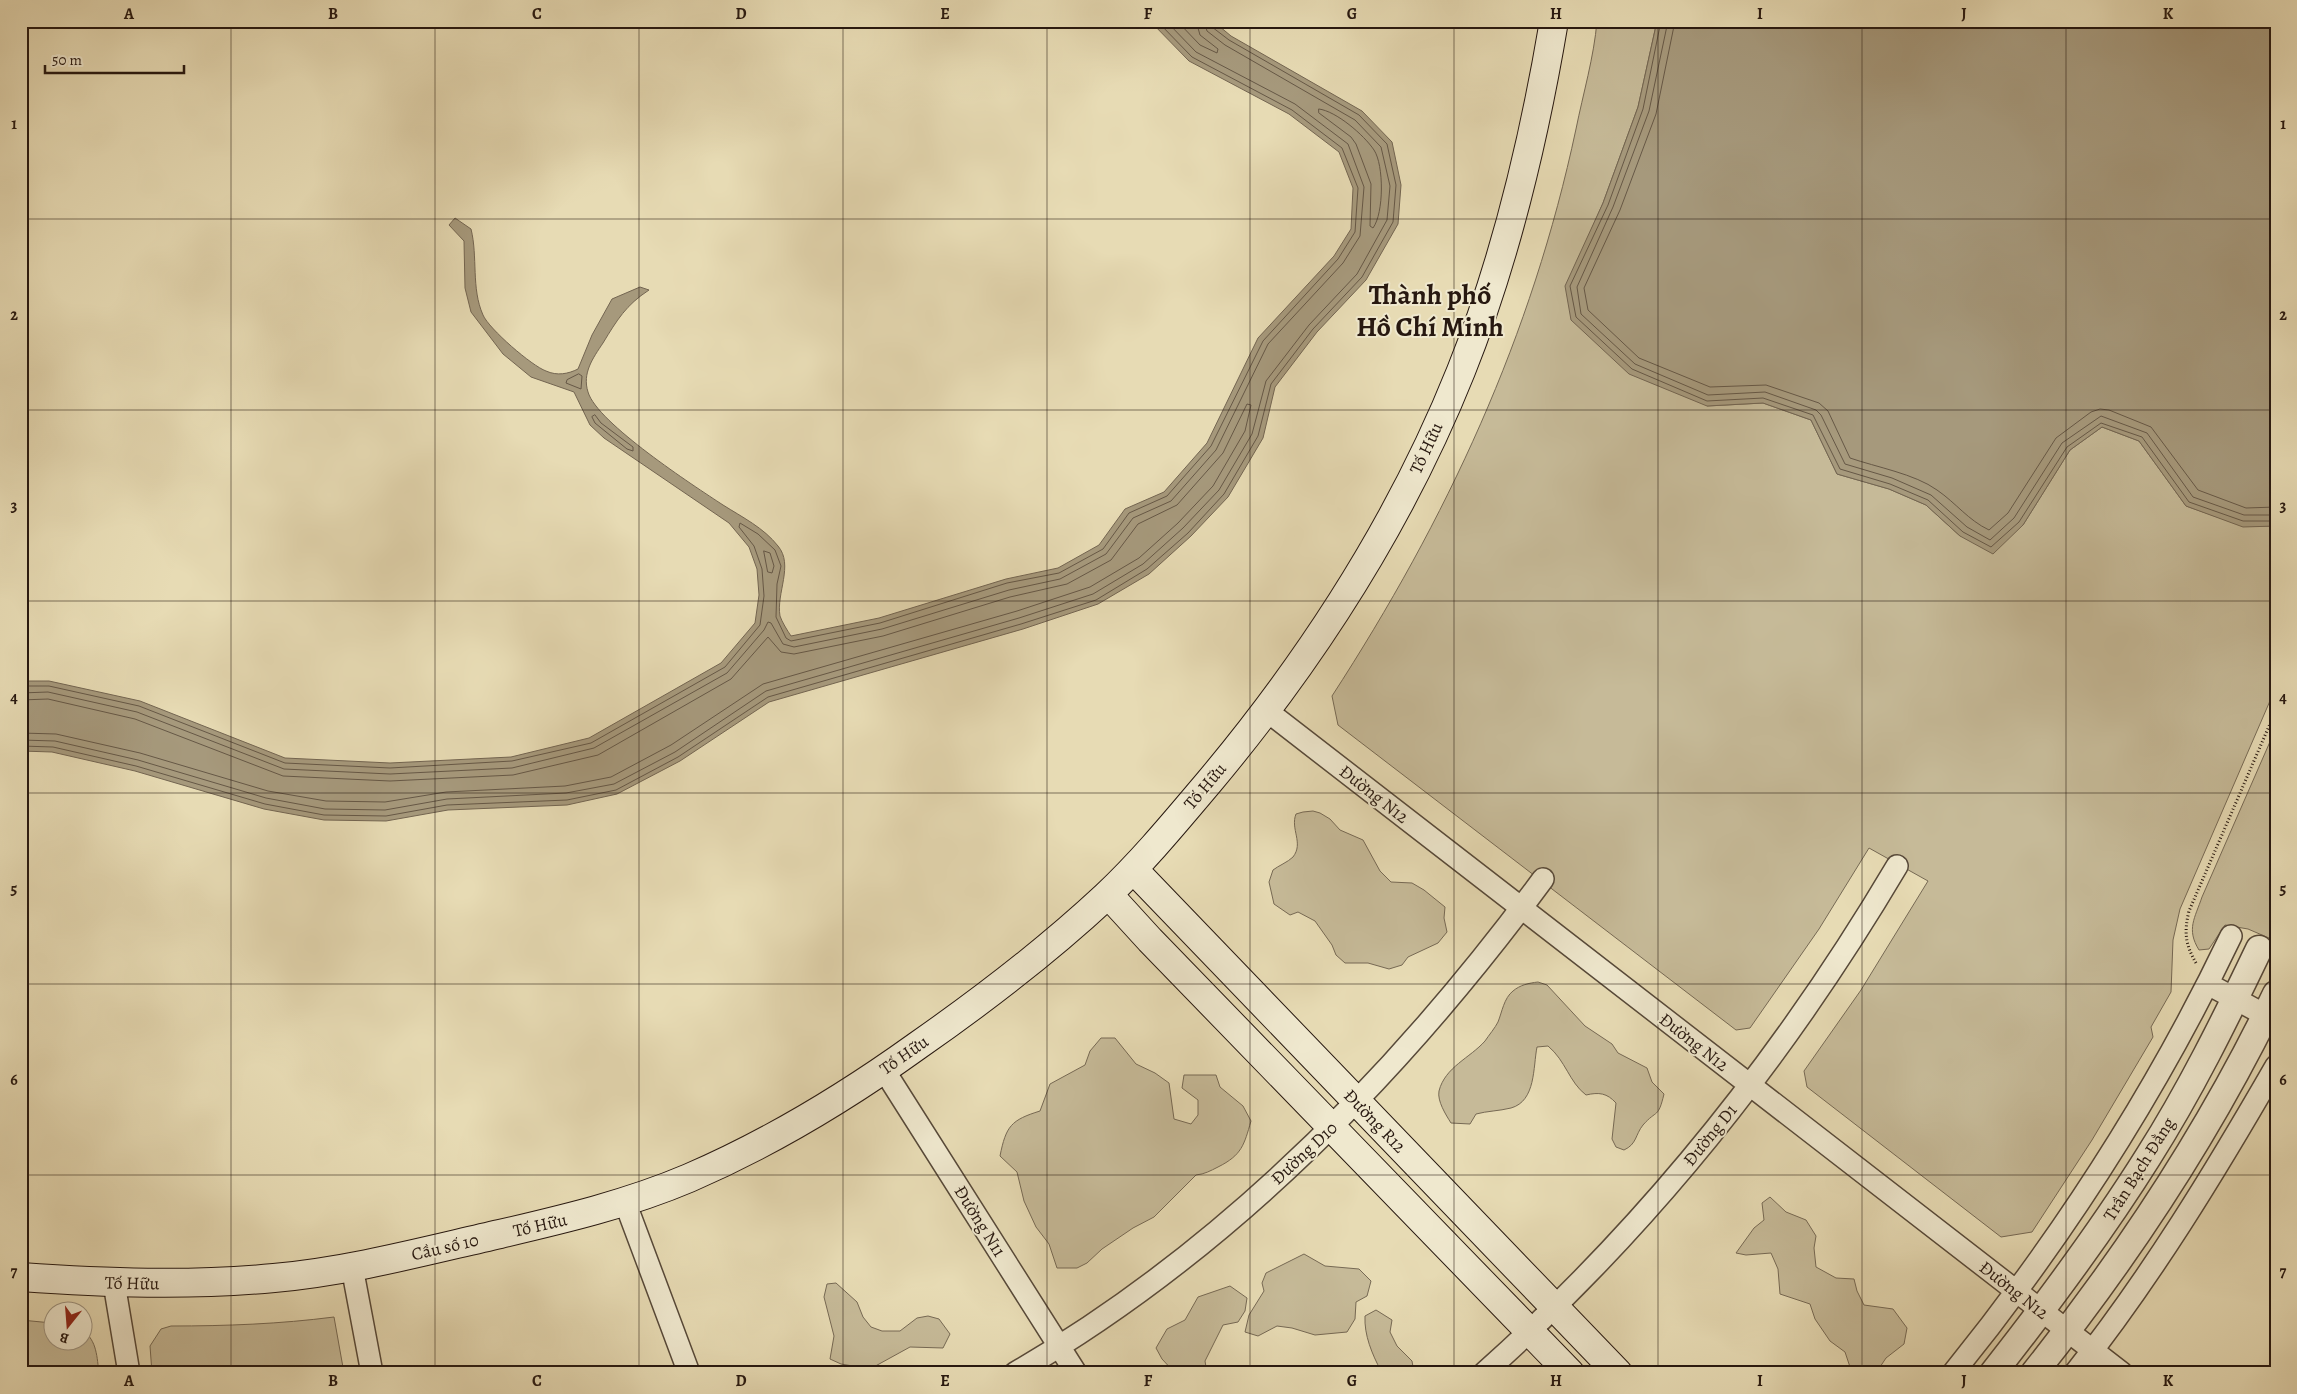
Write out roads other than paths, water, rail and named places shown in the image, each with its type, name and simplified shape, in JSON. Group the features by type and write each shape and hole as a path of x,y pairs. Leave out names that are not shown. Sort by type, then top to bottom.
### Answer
{"main road":[{"name":"Tố Hữu","path":"499,1234 554,1222 626,1202 688,1178 753,1148 884,1070 982,1001 1061,936 1108,894 1164,836 1267,711 1316,641 1363,566 1412,478 1455,386 1490,289 1520,187 1539,105 1554,21"},
{"name":"Đường R12","path":"1133,869 1618,1373"},
{"name":"Đường R12","path":"1108,894 1570,1373"},
{"name":"Cầu số 10","path":"392,1260 499,1234"},
{"name":"Tố Hữu","path":"21,1277 114,1283 202,1284 278,1278 392,1260"}],"street":[{"name":"Đường N12","path":"1267,711 2122,1373"},
{"name":"Đường D1","path":"1484,1373 1554,1307 1625,1235 1702,1146 1750,1086 1823,985 1897,866"},
{"name":"Đường D10","path":"1015,1373 1109,1314 1189,1253 1250,1202 1332,1127 1445,1004 1543,879"},
{"path":"1952,1373 2016,1292 2131,1125 2208,984 2231,936"},
{"name":"Trần Bạch Đằng","path":"1993,1373 2042,1311 2112,1212 2148,1156 2199,1068 2259,949"},
{"path":"2208,984 2235,998 2272,1010"},
{"name":"Trần Bạch Đằng","path":"2034,1373 2067,1331 2176,1172 2272,1010"},
{"path":"2075,1373 2093,1350 2205,1187 2276,1066"},
{"name":"Đường N11","path":"884,1070 1076,1373"},
{"path":"626,1202 689,1373"},
{"path":"352,1267 372,1373"},
{"path":"114,1283 129,1373"}],"water":[{"path":"1150,21 1213,21 1231,36 1362,111 1392,142 1401,185 1398,224 1366,280 1317,332 1275,387 1263,438 1228,497 1191,536 1149,574 1098,604 1023,629 769,702 680,761 617,794 567,805 448,810 386,821 324,820 264,809 135,771 52,752 21,751 21,681 49,681 140,701 285,758 390,763 511,757 589,738 721,663 755,623 759,595 757,569 749,547 729,523 604,438 590,425 574,392 531,377 503,354 471,312 465,288 464,241 449,225 455,218 471,229 477,294 483,315 493,329 512,346 531,362 550,373 562,374 578,369 592,335 612,299 640,287 649,290 634,301 623,314 596,354 587,372 588,392 595,405 627,436 691,484 759,528 778,546 783,554 785,570 779,607 780,616 791,636 879,618 1006,579 1058,568 1099,545 1125,509 1164,492 1207,443 1258,338 1334,256 1351,229 1353,188 1339,152 1289,114 1189,61"},
{"path":"1657,21 2276,21 2276,526 2243,527 2186,506 2139,441 2102,427 2070,450 2023,525 1993,554 1960,536 1926,505 1889,489 1837,474 1811,420 1763,403 1707,406 1629,374 1571,320 1565,286 1603,203 1638,107"}],"district":[{"name":"Thành phố Hồ Chí Minh","path":"1430,310"}]}
